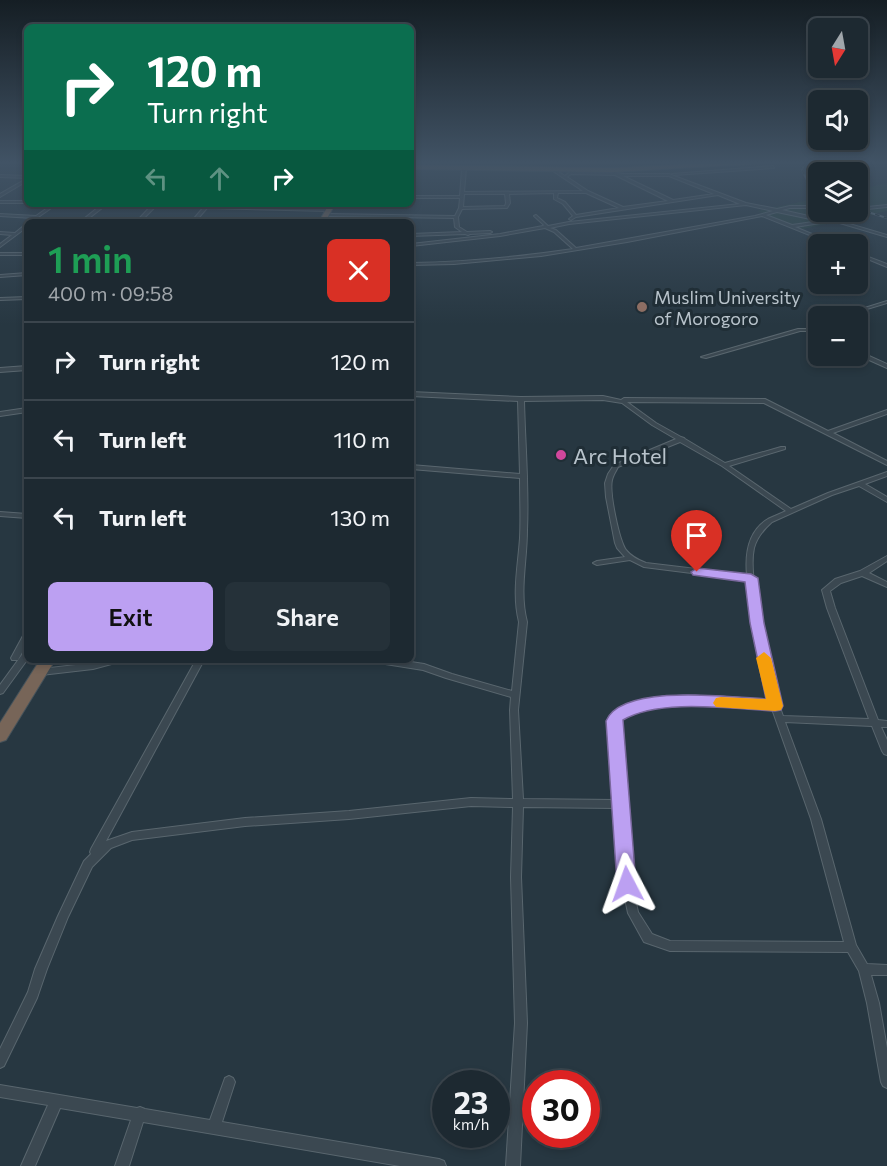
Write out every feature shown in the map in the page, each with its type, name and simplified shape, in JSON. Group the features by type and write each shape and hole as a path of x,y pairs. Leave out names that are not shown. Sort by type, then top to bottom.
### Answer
{"highway":[{"path":"0,736 44,666"}],"street":[{"path":"27,216 38,217"},
{"path":"437,216 456,217 457,227 466,232 470,239"},
{"path":"536,216 574,248"},
{"path":"569,222 575,216"},
{"path":"414,245 470,239 569,222 624,216"},
{"path":"414,264 480,260 574,248 755,216"},
{"path":"767,216 811,234"},
{"path":"771,218 792,216"},
{"path":"792,226 812,222"},
{"path":"840,222 887,236"},
{"path":"0,246 24,227"},
{"path":"414,235 448,235 538,228"},
{"path":"0,233 15,234"},
{"path":"448,235 448,241"},
{"path":"0,254 24,254"},
{"path":"868,258 887,266"},
{"path":"0,276 24,274"},
{"path":"0,299 24,298"},
{"path":"868,308 887,302"},
{"path":"704,357 800,330 808,330"},
{"path":"868,357 887,366"},
{"path":"0,370 24,368"},
{"path":"414,394 521,399 765,401 887,463"},
{"path":"513,1166 521,1023 516,877 518,801 514,741 515,695 523,622 520,613 519,579 524,531 521,399"},
{"path":"619,400 724,465 790,511"},
{"path":"0,414 24,410"},
{"path":"828,433 887,412"},
{"path":"682,439 616,466 610,474 608,483 621,547 631,558 644,565 751,578"},
{"path":"724,465 783,448"},
{"path":"414,467 523,476"},
{"path":"887,474 790,511 762,527 751,547 751,578 757,623 775,706 816,819 850,947 864,969 873,1003 887,1082"},
{"path":"860,484 887,500"},
{"path":"0,514 24,516"},
{"path":"597,563 631,558"},
{"path":"887,558 863,573 838,581 826,590 887,751"},
{"path":"863,573 887,585"},
{"path":"15,658 24,642"},
{"path":"0,691 24,658"},
{"path":"44,666 93,666 104,663"},
{"path":"0,1062 33,994 63,916 88,864 198,663"},
{"path":"402,663 424,666 449,676 515,695"},
{"path":"775,706 692,701 633,706 622,711 614,721 627,884 633,914 648,938 670,946 850,947"},
{"path":"781,719 887,724"},
{"path":"88,864 107,845 132,836 245,822 349,815 471,801 621,804"},
{"path":"864,969 887,970"},
{"path":"214,1127 229,1082"},
{"path":"0,1091 140,1113 381,1162 439,1166"},
{"path":"28,1166 56,1101"},
{"path":"122,1166 140,1113"}],"green space":[{"path":"771,216 808,216 808,222 836,222 803,229"}],"railway":[{"path":"882,216 887,218"}],"slow traffic":[{"path":"721,703 775,706 764,658"}],"place":[{"name":"Muslim University of Morogoro","path":"642,307"},
{"name":"Arc Hotel","path":"561,455"}],"route":[{"path":"627,884 614,721 616,716 633,706 692,701 775,706 757,623 751,578 697,572"}]}
